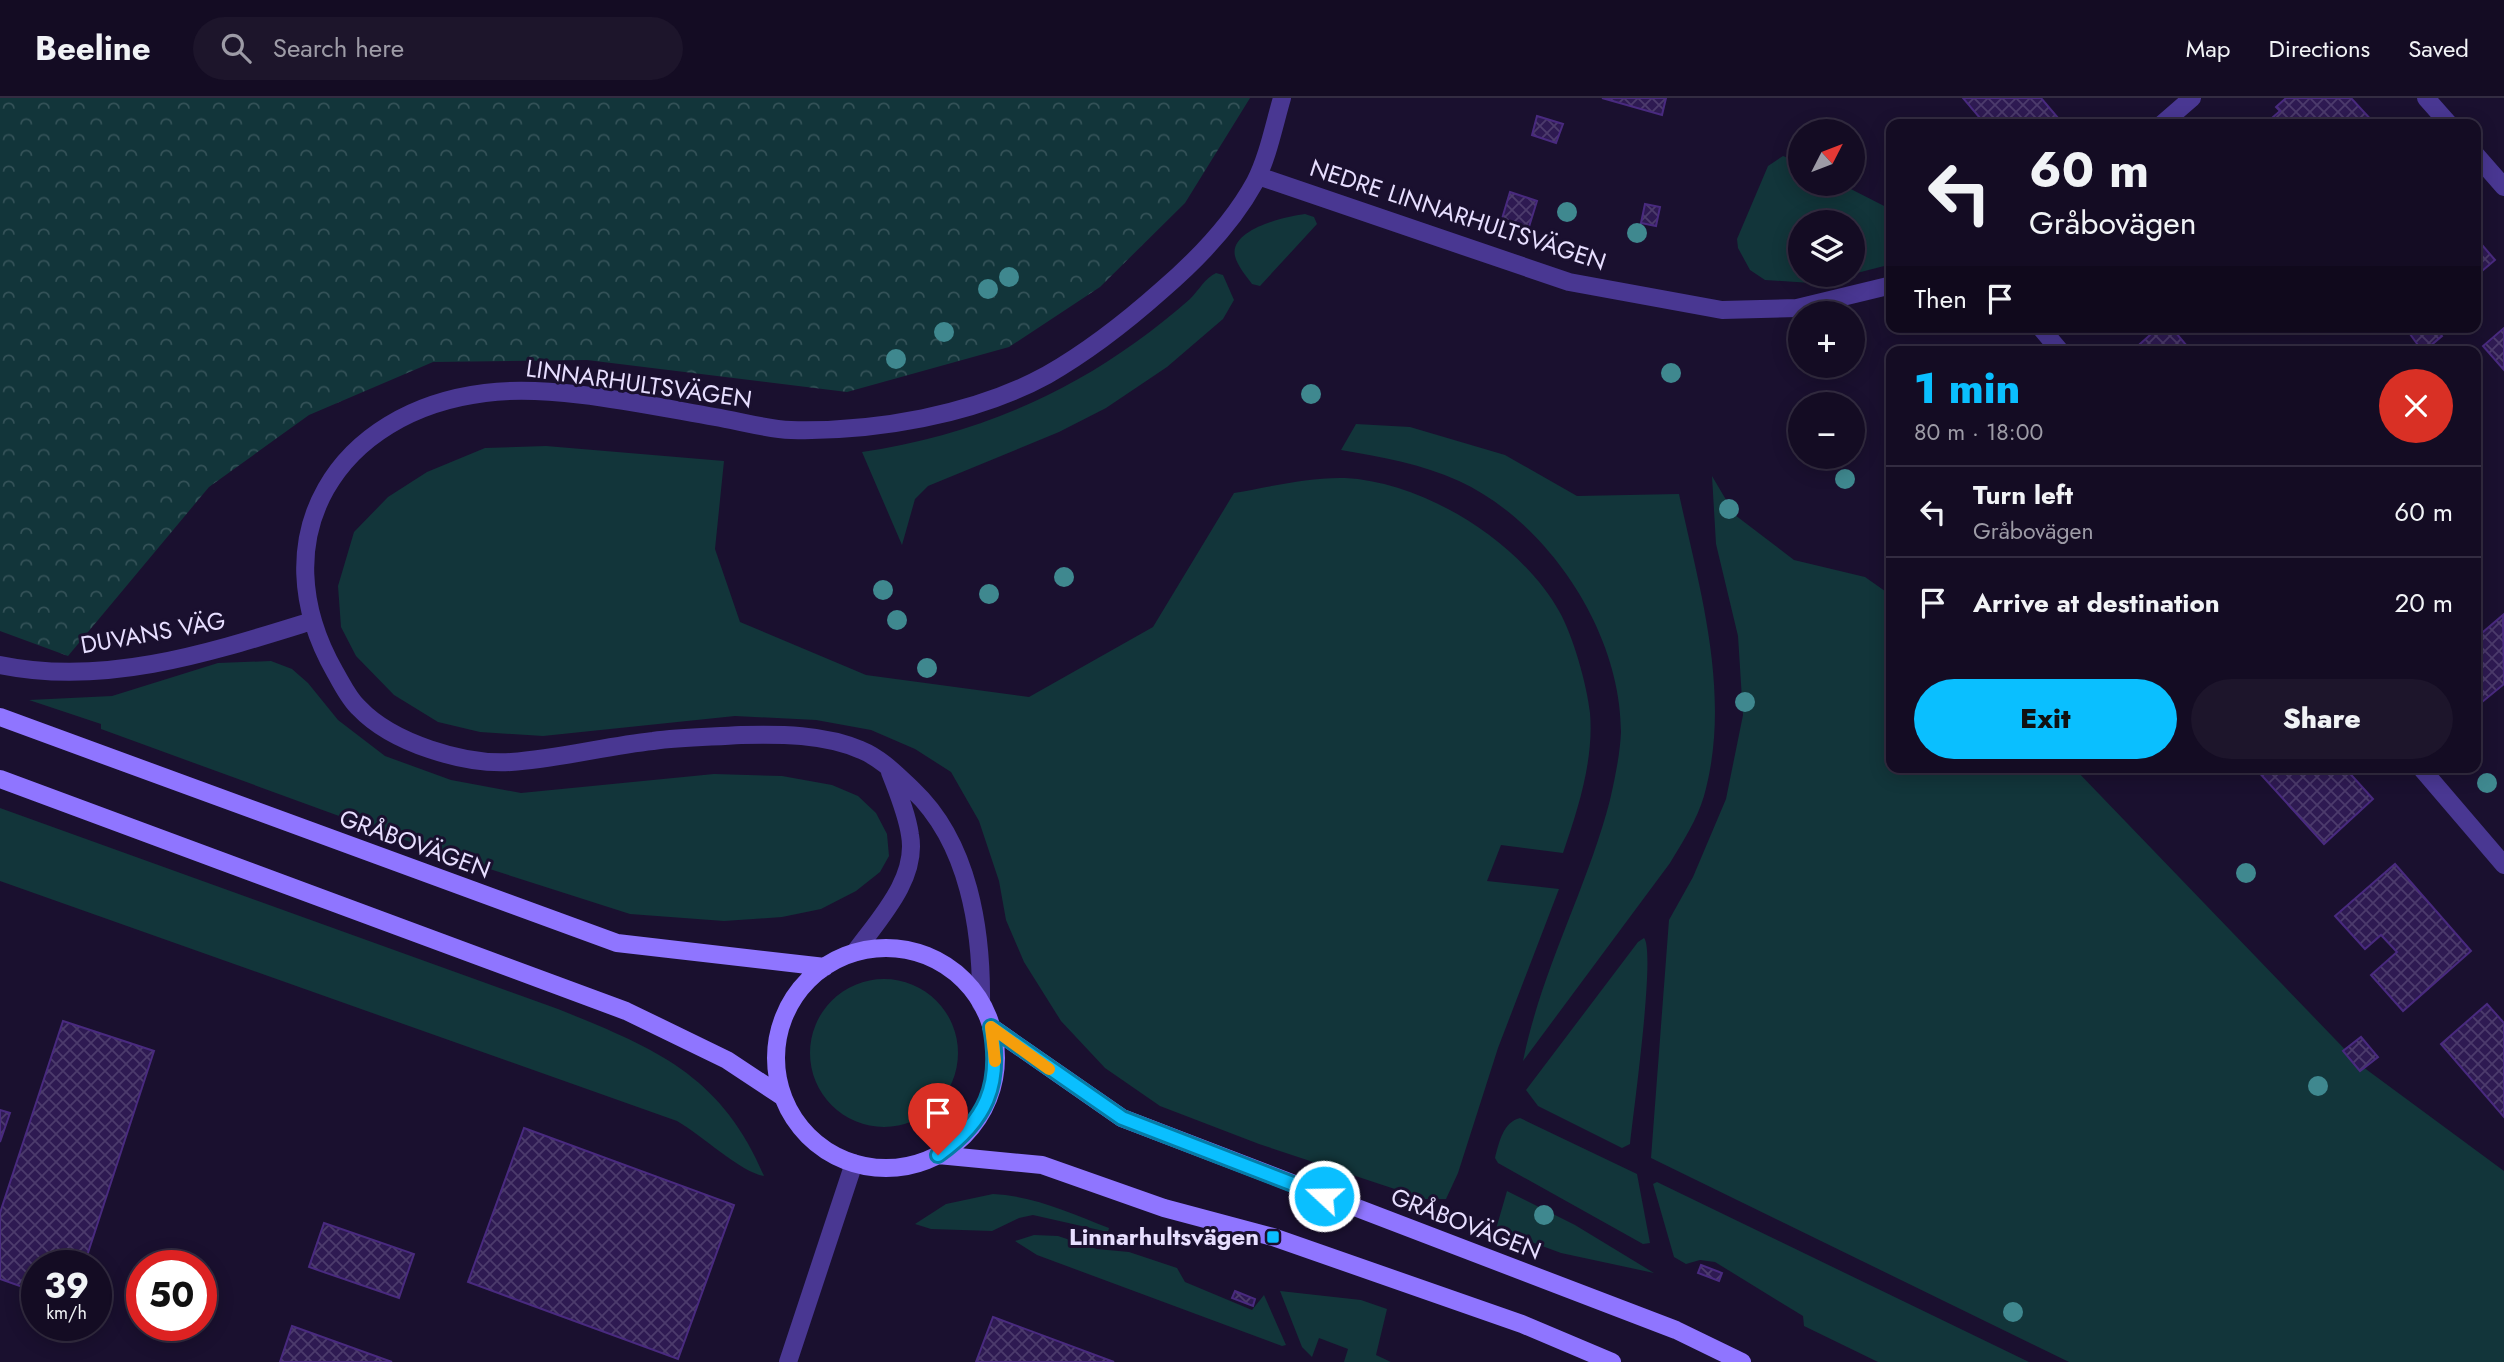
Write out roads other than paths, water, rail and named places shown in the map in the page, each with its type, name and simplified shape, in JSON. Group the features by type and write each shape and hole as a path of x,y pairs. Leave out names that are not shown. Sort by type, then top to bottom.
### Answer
{"main road":[{"name":"GRÅBOVÄGEN","path":"0,718 617,943 825,967"},
{"path":"0,779 625,1011 727,1060 783,1097"},
{"path":"891,948 927,956 958,975 981,1004 991,1027 995,1064 987,1101 975,1122 959,1140 938,1155 897,1167 854,1163 831,1153 811,1138 795,1119 783,1097 778,1076 779,1034 796,996 825,967 855,952 891,948"},
{"name":"GRÅBOVÄGEN","path":"991,1027 1122,1118 1676,1330 1742,1362"},
{"path":"938,1155 1042,1165 1164,1208 1273,1237 1522,1324 1612,1362"}],"street":[{"name":"LINNARHULTSVÄGEN","path":"981,1004 982,964 962,868 945,830 925,801 887,766 861,750 785,733 656,740 506,763 457,756 411,742 387,730 358,708 326,656 312,621 304,578 305,547 312,514 327,484 349,457 386,426 434,401 491,391 559,393 788,430 897,424 966,407 1043,377 1116,330 1213,241 1258,176 1282,98"},
{"path":"2168,119 2192,98"},
{"path":"2426,98 2445,119"},
{"path":"2481,161 2504,187"},
{"name":"NEDRE LINNARHULTSVÄGEN","path":"1258,176 1569,282 1722,310 1797,308 1886,286"},
{"name":"DUVANS VÄG","path":"0,666 36,673 122,669 204,654 312,621"},
{"path":"855,952 897,894 908,865 911,838 887,766"},
{"path":"2425,773 2504,865"},
{"path":"788,1362 854,1163"}],"place":[{"name":"Linnarhultsvägen","path":"1273,1237"}]}
